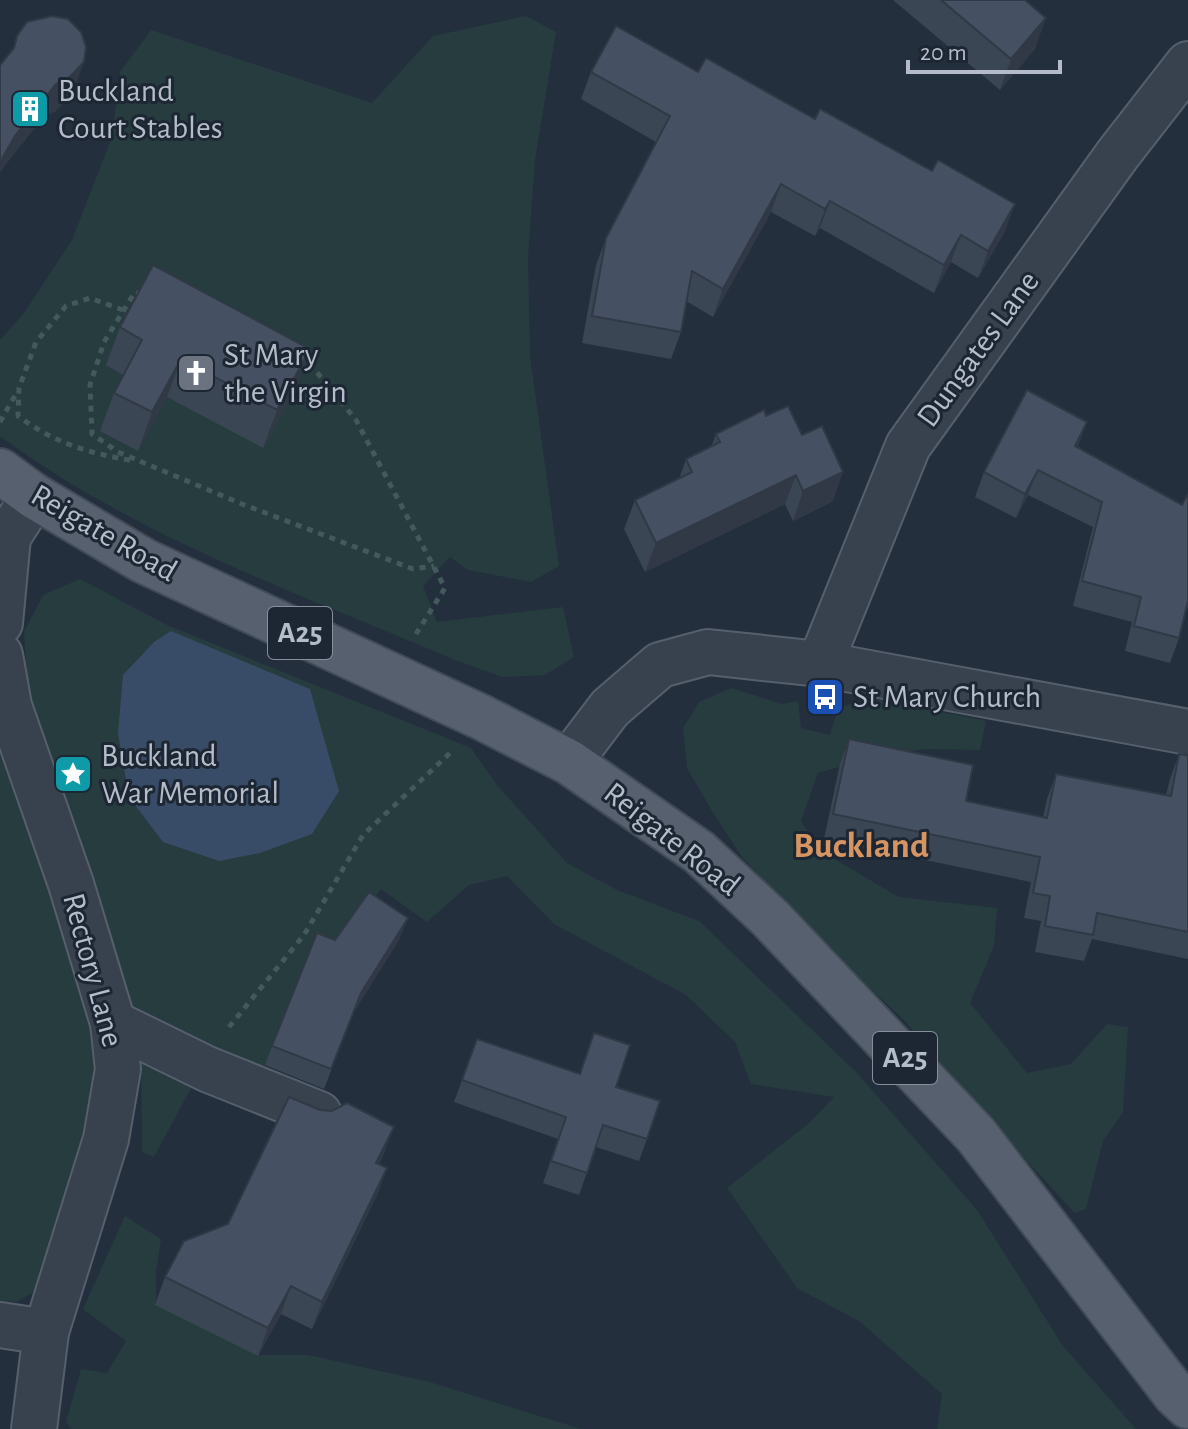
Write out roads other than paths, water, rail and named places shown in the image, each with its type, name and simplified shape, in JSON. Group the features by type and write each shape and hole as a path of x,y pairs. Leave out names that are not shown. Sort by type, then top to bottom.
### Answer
{"main road":[{"name":"Reigate Road","path":"0,471 34,496 144,561 481,717 569,762 699,852 770,918 872,1022 976,1135 1175,1394 1188,1406"}],"street":[{"name":"Dungates Lane","path":"820,664 908,446 1109,167 1188,64"},
{"path":"0,623 8,537 34,496"},
{"path":"569,762 610,708 660,665 708,652 820,664 1188,731"},
{"name":"Rectory Lane","path":"0,655 9,706 71,884 113,1023 118,1069 106,1139 46,1332 34,1429"},
{"path":"113,1023 207,1069 319,1114"},
{"path":"0,1325 46,1332"}],"water":[{"path":"171,631 310,689 339,791 312,834 260,853 219,861 163,842 129,797 118,733 123,675 154,642"}],"place":[{"name":"Buckland Court Stables","path":"30,109"},
{"name":"St Mary the Virgin","path":"196,373"},
{"name":"St Mary Church","path":"825,697"},
{"name":"Buckland War Memorial","path":"73,774"}],"district":[{"name":"Buckland","path":"861,846"}]}
